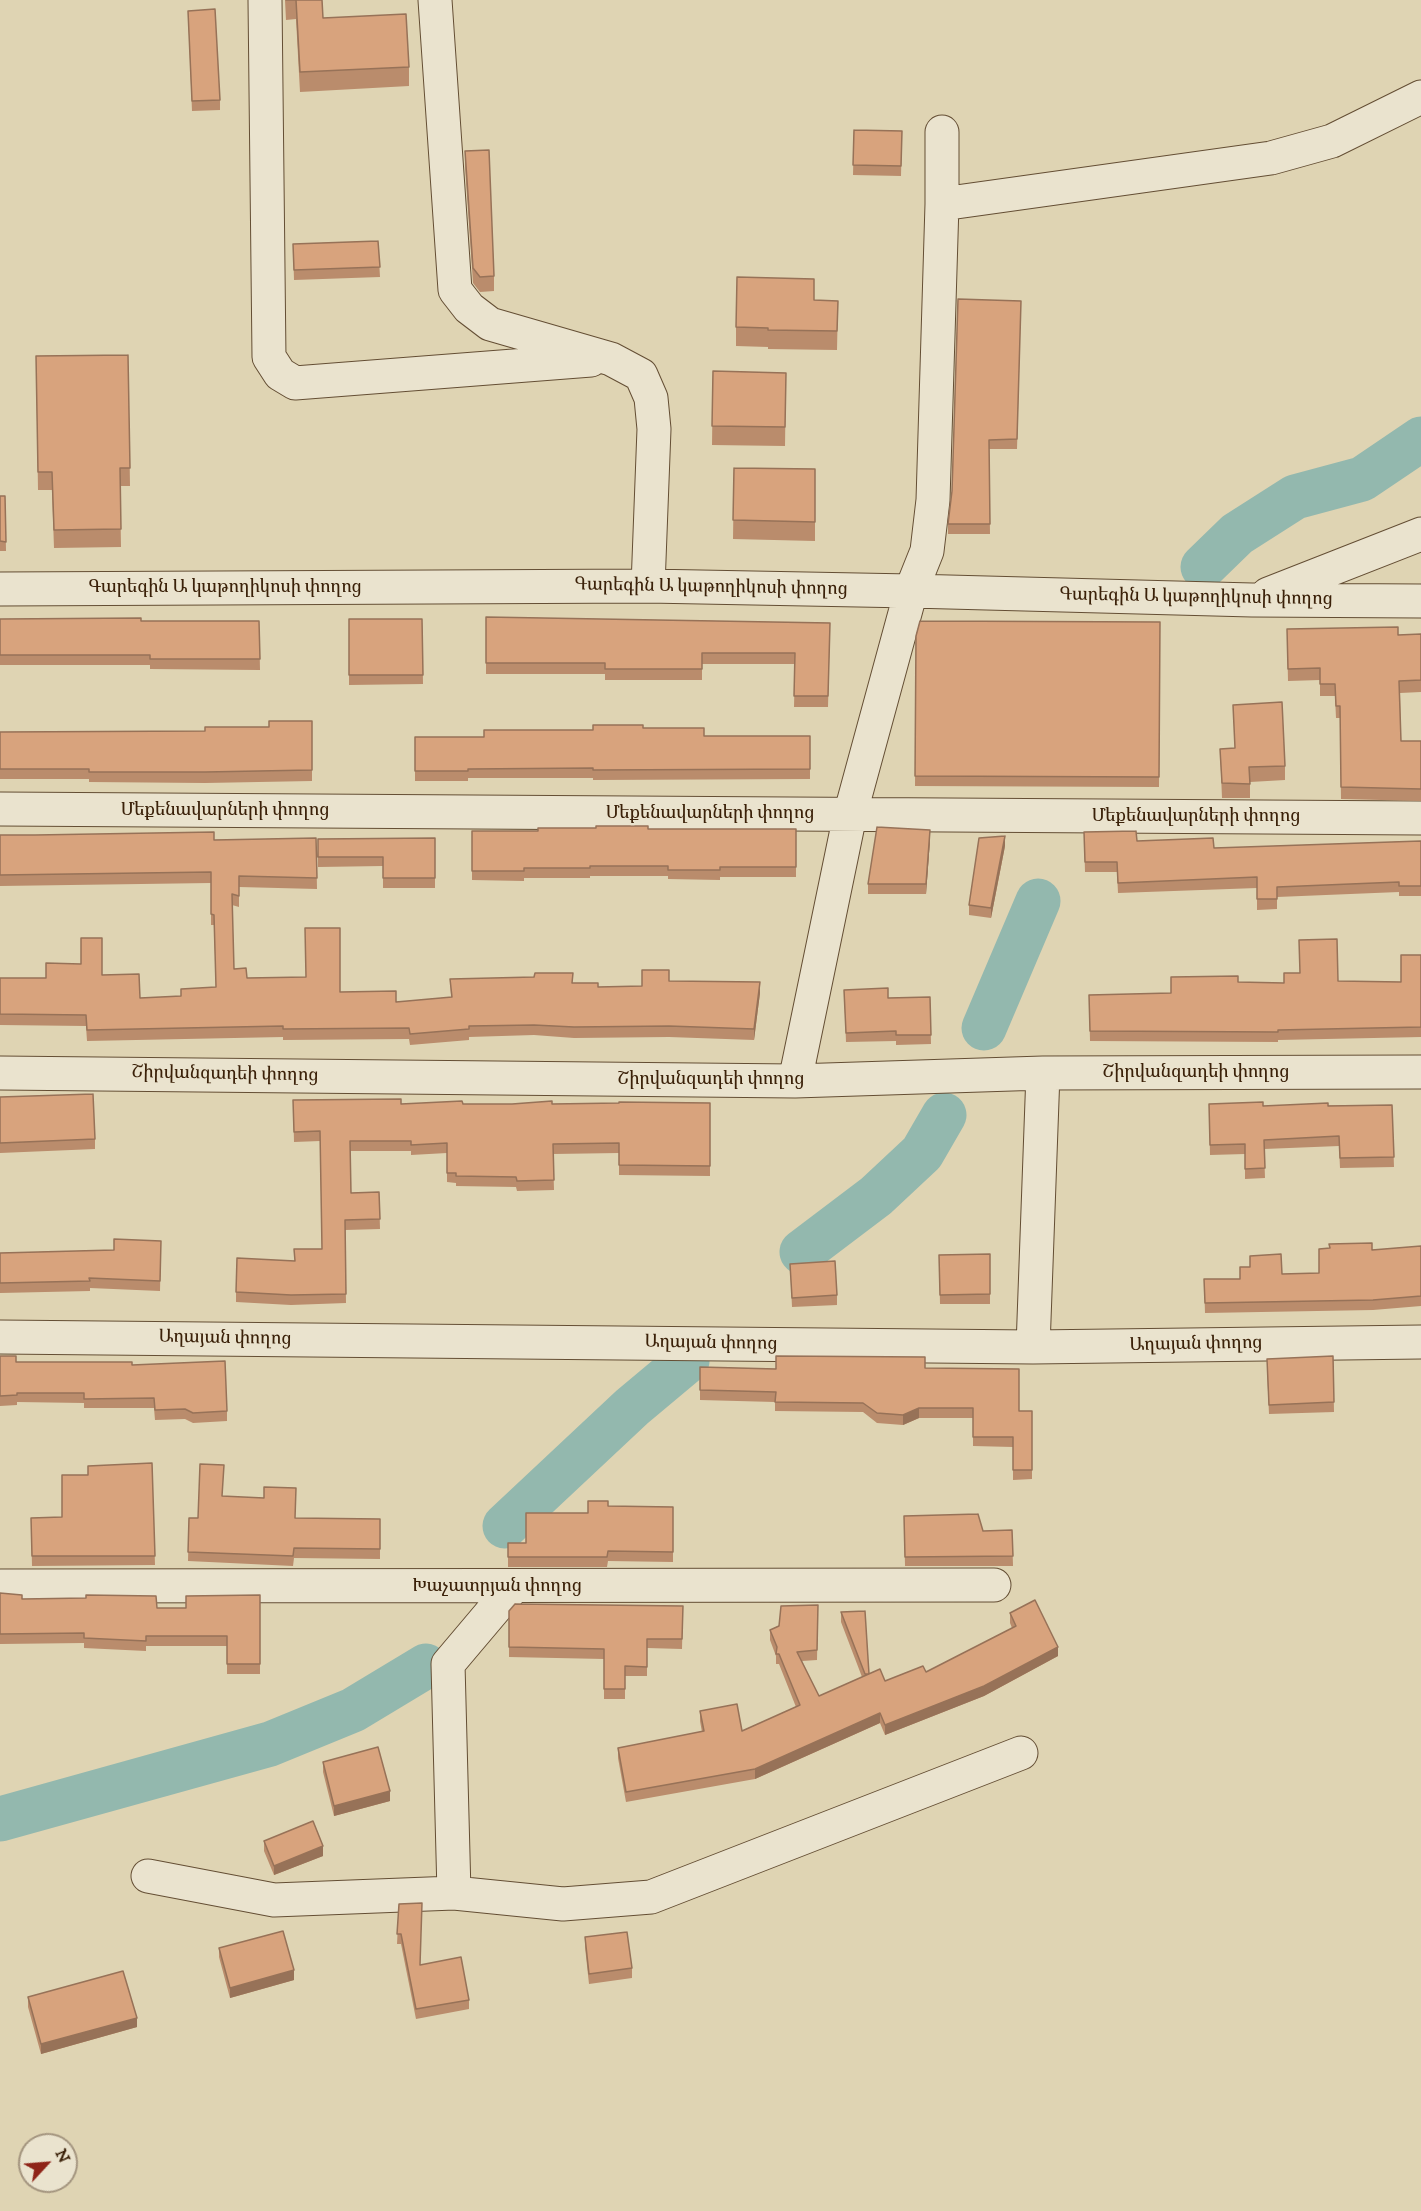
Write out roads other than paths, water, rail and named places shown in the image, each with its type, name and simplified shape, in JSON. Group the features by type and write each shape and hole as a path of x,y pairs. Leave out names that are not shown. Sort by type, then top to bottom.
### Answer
{"street":[{"path":"265,0 269,357 280,374 294,383 611,359"},
{"path":"435,0 455,290 468,308 490,324 611,359 641,375 651,398 654,429 648,586"},
{"path":"942,204 1271,158 1332,141 1421,97"},
{"path":"795,1081 850,815 911,591 927,551 933,500 942,132"},
{"path":"1252,600 1421,534"},
{"name":"Գարեգին Ա կաթողիկոսի փողոց","path":"0,589 648,586 1252,600 1421,601"},
{"name":"Մեքենավարների փողոց","path":"0,809 1421,818"},
{"name":"Շիրվանզադեի փողոց","path":"0,1073 795,1081 1043,1073 1421,1072"},
{"path":"1033,1347 1043,1073"},
{"name":"Աղայան փողոց","path":"0,1337 1033,1347 1421,1342"},
{"name":"Խաչատրյան փողոց","path":"0,1586 994,1586"},
{"path":"454,1893 448,1664 513,1587"},
{"path":"148,1876 274,1900 454,1893 563,1904 651,1897 1021,1753"}],"waterway":[{"path":"1203,567 1237,534 1295,497 1362,479 1421,439"},
{"path":"984,1028 1038,901"},
{"path":"802,1252 876,1196 922,1153 944,1115"},
{"path":"505,1526 632,1407 687,1361"},
{"path":"0,1819 270,1744 353,1710 426,1666"}]}
